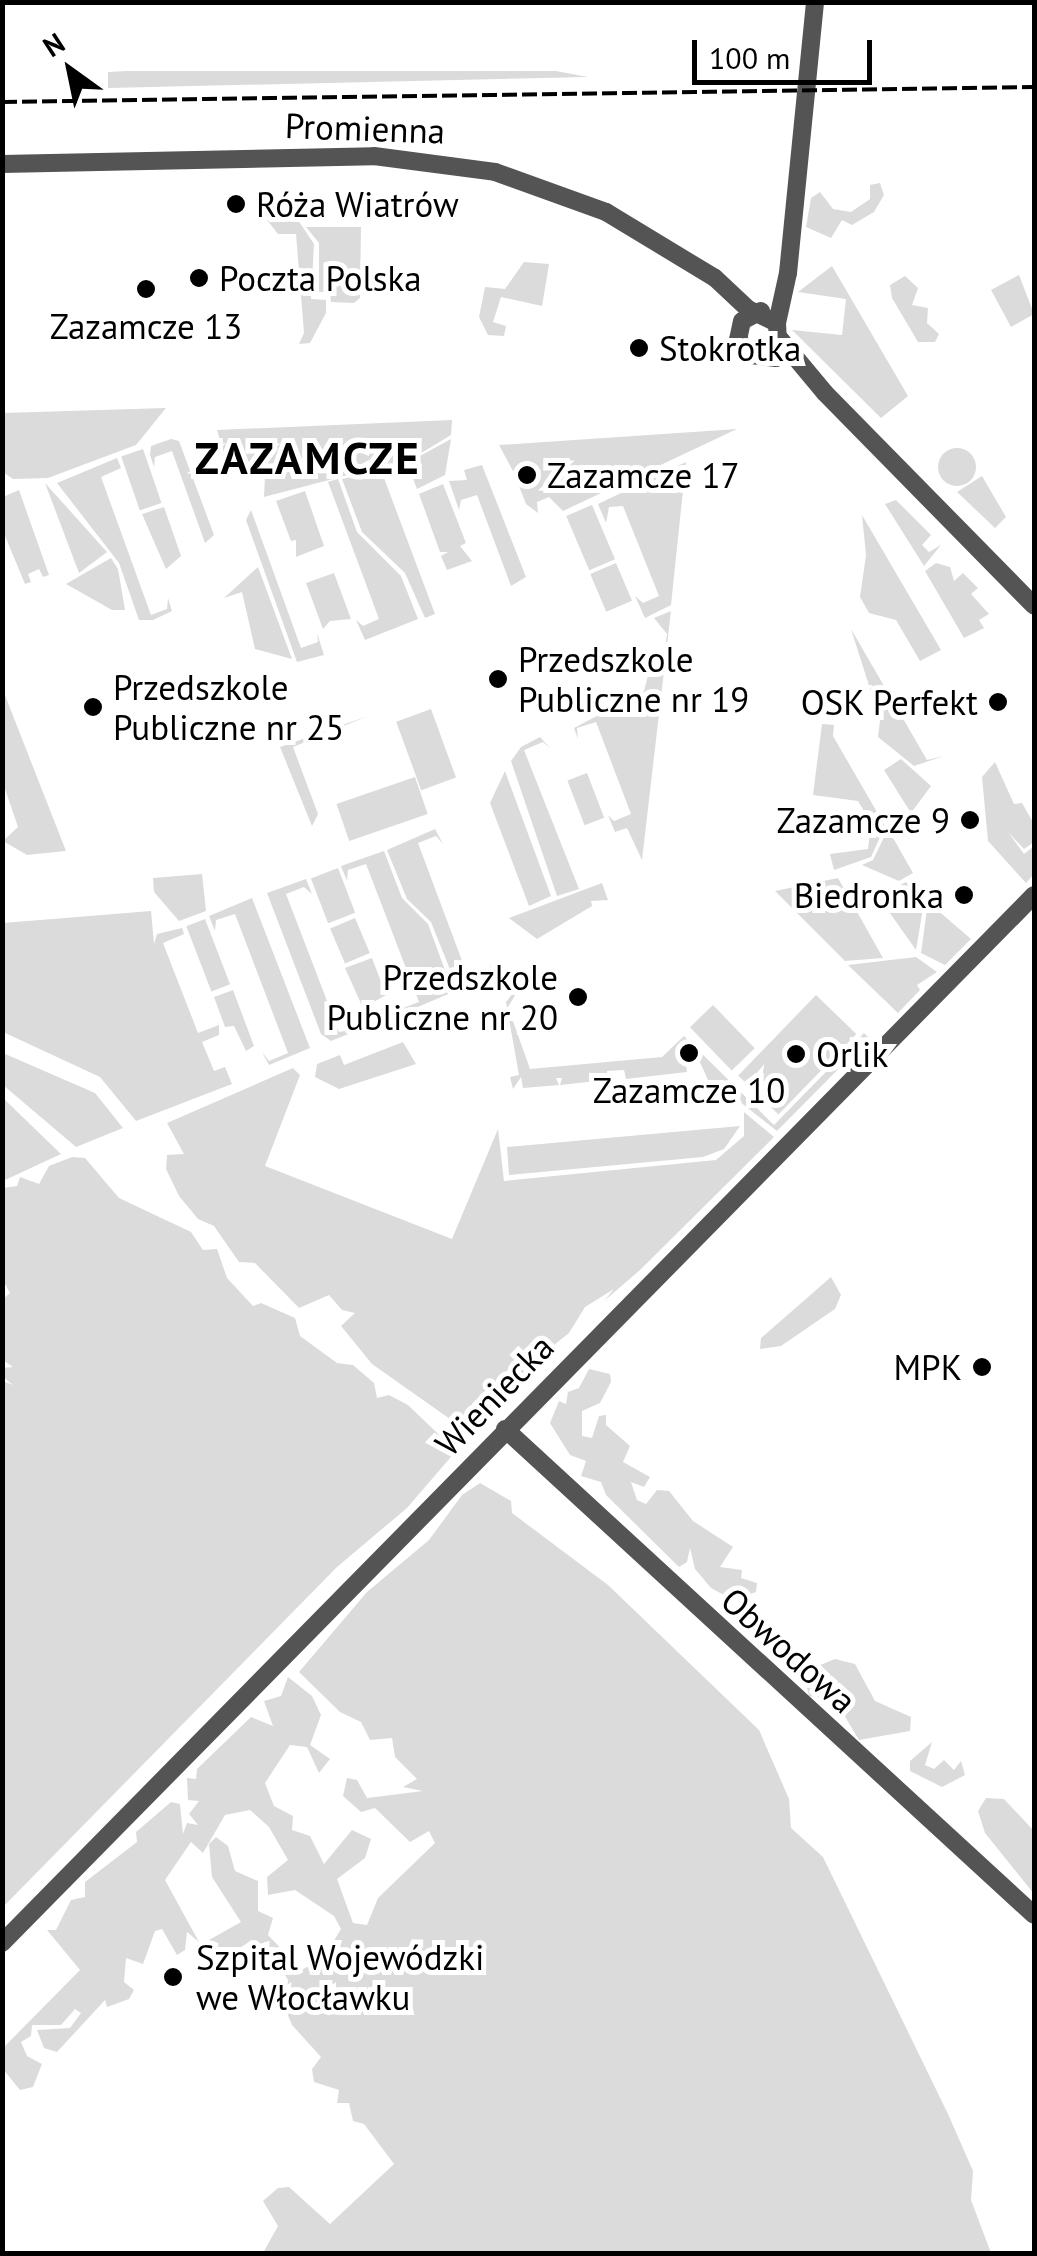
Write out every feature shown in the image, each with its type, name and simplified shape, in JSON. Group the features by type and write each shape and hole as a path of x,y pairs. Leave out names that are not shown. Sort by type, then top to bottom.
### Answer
{"street":[{"path":"766,355 778,331 815,2"},
{"name":"Promienna","path":"2,164 374,156 440,160 577,199 634,227 758,313"},
{"path":"787,258 758,313 739,327 743,350 766,355 825,394"},
{"name":"Promienna","path":"699,272 739,327"},
{"path":"758,313 778,331 825,394 1034,606"},
{"name":"Wieniecka","path":"2,1942 1034,895"},
{"name":"Obwodowa","path":"506,1429 1034,1914"}],"shaded area":[{"path":"556,71 588,77 108,88 108,72"},
{"path":"880,183 884,195 874,212 852,225 842,220 831,238 806,227 811,198 820,192 833,209 851,212 870,199 870,185"},
{"path":"267,220 298,220 314,244 311,299 326,300 326,313 310,343 299,344 304,333 296,234 278,234"},
{"path":"306,227 361,227 360,298 354,303 331,302 330,292 319,292 319,243"},
{"path":"524,262 549,264 542,306 501,297 493,322 506,326 504,336 488,335 479,317 485,287 505,289"},
{"path":"832,266 908,396 881,418 792,330 842,335 846,299 798,292"},
{"path":"1019,275 1034,314 1011,327 991,290"},
{"path":"905,276 918,288 912,305 928,308 927,323 939,334 935,342 918,342 892,298 890,285"},
{"path":"166,408 136,445 48,478 13,479 3,472 3,413"},
{"path":"452,420 451,435 413,458 264,497 265,475 257,477 253,462 226,460 217,430"},
{"path":"737,429 563,511 549,497 537,502 538,513 526,504 514,473 523,481 533,474 513,471 499,445"},
{"path":"171,439 179,441 214,535 205,543 172,451 155,457 154,467 150,455 151,446"},
{"path":"451,439 445,475 417,489 407,463"},
{"path":"957,448 970,454 976,467 970,480 957,486 944,480 938,467 944,454"},
{"path":"143,449 162,503 140,510 121,456"},
{"path":"117,458 121,468 101,477 151,615 167,609 168,598 172,611 153,620 139,620 119,563 57,483"},
{"path":"686,462 671,605 645,618 635,596 643,603 659,596 623,506 609,507 606,523 598,504"},
{"path":"482,465 526,577 511,586 477,495 461,500 459,510 449,481 467,480 464,470"},
{"path":"381,470 435,614 425,618 405,573 362,532 342,479"},
{"path":"982,476 1006,517 995,528 957,492"},
{"path":"338,479 357,532 401,576 418,619 365,640 356,620 363,626 379,619 328,482"},
{"path":"45,483 107,552 79,573"},
{"path":"443,484 466,543 460,546 472,561 447,570 441,556 448,552 440,552 419,494"},
{"path":"19,490 49,575 43,577 39,569 28,574 31,582 25,584 3,531 3,497"},
{"path":"305,491 324,546 296,557 296,540 291,541 276,501"},
{"path":"896,500 931,535 922,545 929,552 941,545 924,566 885,504"},
{"path":"592,505 615,559 589,570 566,516"},
{"path":"164,507 181,556 166,569 142,514"},
{"path":"251,510 301,648 318,642 317,633 324,655 297,662 246,520"},
{"path":"862,515 941,650 920,661 896,620 869,613 860,597 866,555"},
{"path":"111,558 118,569 125,610 112,610 66,584"},
{"path":"616,563 632,601 606,612 590,574"},
{"path":"936,563 950,567 954,581 963,573 978,588 971,594 989,614 979,620 984,628 964,638 925,571"},
{"path":"258,567 292,659 255,649 242,592 224,598"},
{"path":"334,573 351,619 330,621 323,629 306,583"},
{"path":"671,611 642,860 627,828 615,832 608,815 614,821 631,814 596,722 577,728 578,739 574,728 644,691 651,664 663,660 667,634 654,618"},
{"path":"851,629 927,760 944,756 914,766 878,737 880,720"},
{"path":"3,690 66,851 27,855 3,841 18,827 3,783"},
{"path":"431,709 456,778 421,790 396,722"},
{"path":"368,716 293,747 318,814 312,826 280,747"},
{"path":"822,724 834,725 833,736 885,826 871,857 834,870 830,854 868,849 871,823 858,801 813,795"},
{"path":"540,737 551,749 543,742 524,750 579,889 557,896 511,761 521,747"},
{"path":"901,759 931,786 911,813 884,770"},
{"path":"995,762 1014,804 1022,803 1034,824 1034,842 1024,849 1008,832 1024,854 1034,846 1034,874 1026,883 988,841 982,777"},
{"path":"505,771 551,896 529,906 490,803"},
{"path":"587,773 604,818 585,825 567,781"},
{"path":"415,777 428,814 349,841 337,804"},
{"path":"435,829 443,844 436,836 418,843 470,982 489,975 490,965 494,975 459,992 431,922 407,899 387,850"},
{"path":"888,829 913,873 899,881 862,865 873,860"},
{"path":"384,851 402,898 428,924 453,992 399,1015 393,1002 400,1009 419,1002 366,864 348,870 347,881 341,866"},
{"path":"338,868 355,913 328,923 311,878"},
{"path":"202,874 206,911 179,921 154,892 153,878"},
{"path":"838,878 883,958 845,961 775,891"},
{"path":"306,879 312,894 304,887 286,894 339,1032 363,1028 331,1041 321,1034 267,893"},
{"path":"906,882 924,902 916,950 887,909 901,912 896,902 886,907 879,896"},
{"path":"602,883 608,900 591,901 592,906 537,939 509,918"},
{"path":"252,898 310,1048 269,1065 262,1052 269,1061 288,1053 235,914 216,920 215,931 209,916"},
{"path":"928,902 971,939 945,965 921,953"},
{"path":"151,911 154,944 157,934 182,928 184,934 163,943 198,1033 219,1025 219,1035 202,1042 214,1071 225,1067 232,1084 136,1121 100,1077 3,1032 3,923"},
{"path":"355,918 370,953 345,964 330,929"},
{"path":"205,919 230,984 211,992 186,926"},
{"path":"916,957 937,972 917,985 920,990 898,1013 848,965"},
{"path":"372,958 386,995 363,1008 345,968"},
{"path":"528,974 508,1007 530,1069 662,1057 684,1036 774,1125 864,1033 815,983 869,1038 777,1131 726,1091 725,1081 709,1082 693,1047 684,1049 687,1072 626,1079 624,1070 607,1071 607,1080 560,1085 562,1078 556,1078 559,1085 523,1088 521,1077 513,1089 510,1077 519,1075 506,1002"},
{"path":"233,990 254,1046 246,1051 234,1026 225,1027 214,997"},
{"name":"Orlik","path":"816,995 856,1034 778,1114 738,1076"},
{"path":"713,1005 755,1048 732,1070 690,1027"},
{"path":"403,1042 416,1064 339,1089 315,1077 317,1064 340,1055 344,1065"},
{"path":"3,1053 95,1093 123,1128 76,1147 3,1085"},
{"path":"293,1068 300,1075 265,1166 452,1239 498,1129 504,1181 716,1160 744,1136 744,1112 774,1137 640,1270 604,1301 614,1289 585,1307 569,1333 535,1360 531,1375 507,1382 511,1395 467,1431 372,1364 341,1326 355,1313 342,1310 329,1295 299,1308 255,1263 239,1262 214,1226 198,1219 179,1196 166,1169 167,1155 184,1154 167,1123"},
{"path":"3,1098 61,1154 2,1181"},
{"path":"740,1126 724,1149 703,1157 509,1175 507,1147"},
{"path":"72,1157 85,1158 119,1198 191,1232 203,1250 217,1249 227,1278 253,1306 261,1303 295,1318 300,1336 337,1363 353,1365 374,1383 377,1398 389,1395 408,1405 456,1451 407,1508 337,1567 3,1907 3,1381 13,1385 3,1377 2,1368 13,1367 3,1360 3,1299 10,1293 3,1280 3,1188 17,1186 20,1177 39,1184 49,1166"},
{"path":"831,1277 841,1295 835,1309 781,1346 760,1349 761,1338"},
{"path":"589,1369 610,1374 611,1382 600,1403 582,1411 582,1436 592,1438 599,1416 606,1415 606,1425 630,1446 623,1462 650,1477 644,1487 631,1482 637,1500 646,1504 657,1490 669,1491 693,1521 733,1547 720,1567 742,1570 741,1578 757,1583 756,1592 733,1600 711,1588 695,1569 690,1548 687,1562 679,1567 606,1495 601,1482 581,1476 586,1461 570,1455 550,1423 559,1401 566,1404 568,1392 579,1388"},
{"path":"480,1483 511,1501 512,1513 608,1585 759,1730 789,1799 791,1828 823,1857 948,2114 973,2171 971,2200 991,2253 263,2253 278,2226 263,2201 278,2188 289,2187 330,2224 394,2164 364,2124 353,2121 349,2103 337,2103 339,2090 314,2082 312,2069 321,2057 292,2025 282,2001 288,1980 273,1955 262,1954 252,1940 235,1951 239,1963 208,1959 209,1940 241,1922 212,1877 209,1844 216,1837 228,1846 235,1871 258,1881 258,1911 273,1918 268,1935 291,1959 295,1973 323,1959 341,1929 334,1916 295,1890 268,1895 267,1877 288,1860 269,1827 250,1810 225,1815 203,1853 191,1842 165,1880 199,1942 187,1932 185,1950 177,1955 162,1929 155,1931 143,1964 126,1958 124,1982 134,1990 129,1999 107,2007 105,2000 57,2052 44,2048 37,2030 70,2028 81,2013 75,2009 61,2025 32,2025 31,2036 21,2042 27,2056 42,2064 33,2087 20,2090 3,2069 3,2048 80,1970 47,1930 56,1930 71,1900 85,1897 85,1882 137,1842 136,1832 171,1802 180,1804 183,1834 187,1823 198,1825 189,1814 199,1801 188,1800 187,1778 196,1779 197,1769 251,1717 273,1726 264,1701 281,1696 288,1677 312,1696 321,1715 310,1745 330,1759 319,1773 307,1747 290,1745 265,1783 274,1806 293,1816 292,1830 310,1836 324,1864 352,1830 371,1839 365,1858 337,1879 353,1923 367,1925 378,1898 435,1843 429,1831 410,1842 375,1808 361,1812 343,1796 347,1778 357,1780 367,1798 423,1791 403,1787 417,1779 395,1757 392,1738 370,1740 361,1722 340,1712 299,1672 367,1592 429,1540 462,1495"},
{"path":"835,1659 855,1664 875,1701 911,1717 910,1731 859,1740 835,1700 809,1696 803,1672"},
{"path":"932,1742 925,1765 934,1769 944,1760 954,1770 961,1761 965,1775 942,1787 910,1771 910,1761"},
{"path":"986,1798 1004,1799 1034,1831 1034,1894 985,1833 978,1811"}],"railway":[{"path":"2,102 1034,87"}],"place":[{"name":"Róża Wiatrów","path":"236,204"},
{"name":"Poczta Polska","path":"199,278"},
{"name":"Zazamcze 13","path":"146,289"},
{"name":"Stokrotka","path":"639,348"},
{"name":"Zazamcze 17","path":"527,475"},
{"name":"Przedszkole Publiczne nr 19","path":"498,679"},
{"name":"OSK Perfekt","path":"998,702"},
{"name":"Przedszkole Publiczne nr 25","path":"93,707"},
{"name":"Zazamcze 9","path":"970,820"},
{"name":"Biedronka","path":"964,895"},
{"name":"Przedszkole Publiczne nr 20","path":"578,997"},
{"name":"Zazamcze 10","path":"689,1053"},
{"name":"Orlik","path":"796,1054"},
{"name":"MPK","path":"982,1367"},
{"name":"Szpital Wojewódzki we Włocławku","path":"173,1977"}],"district":[{"name":"ZAZAMCZE","path":"308,458"}]}
